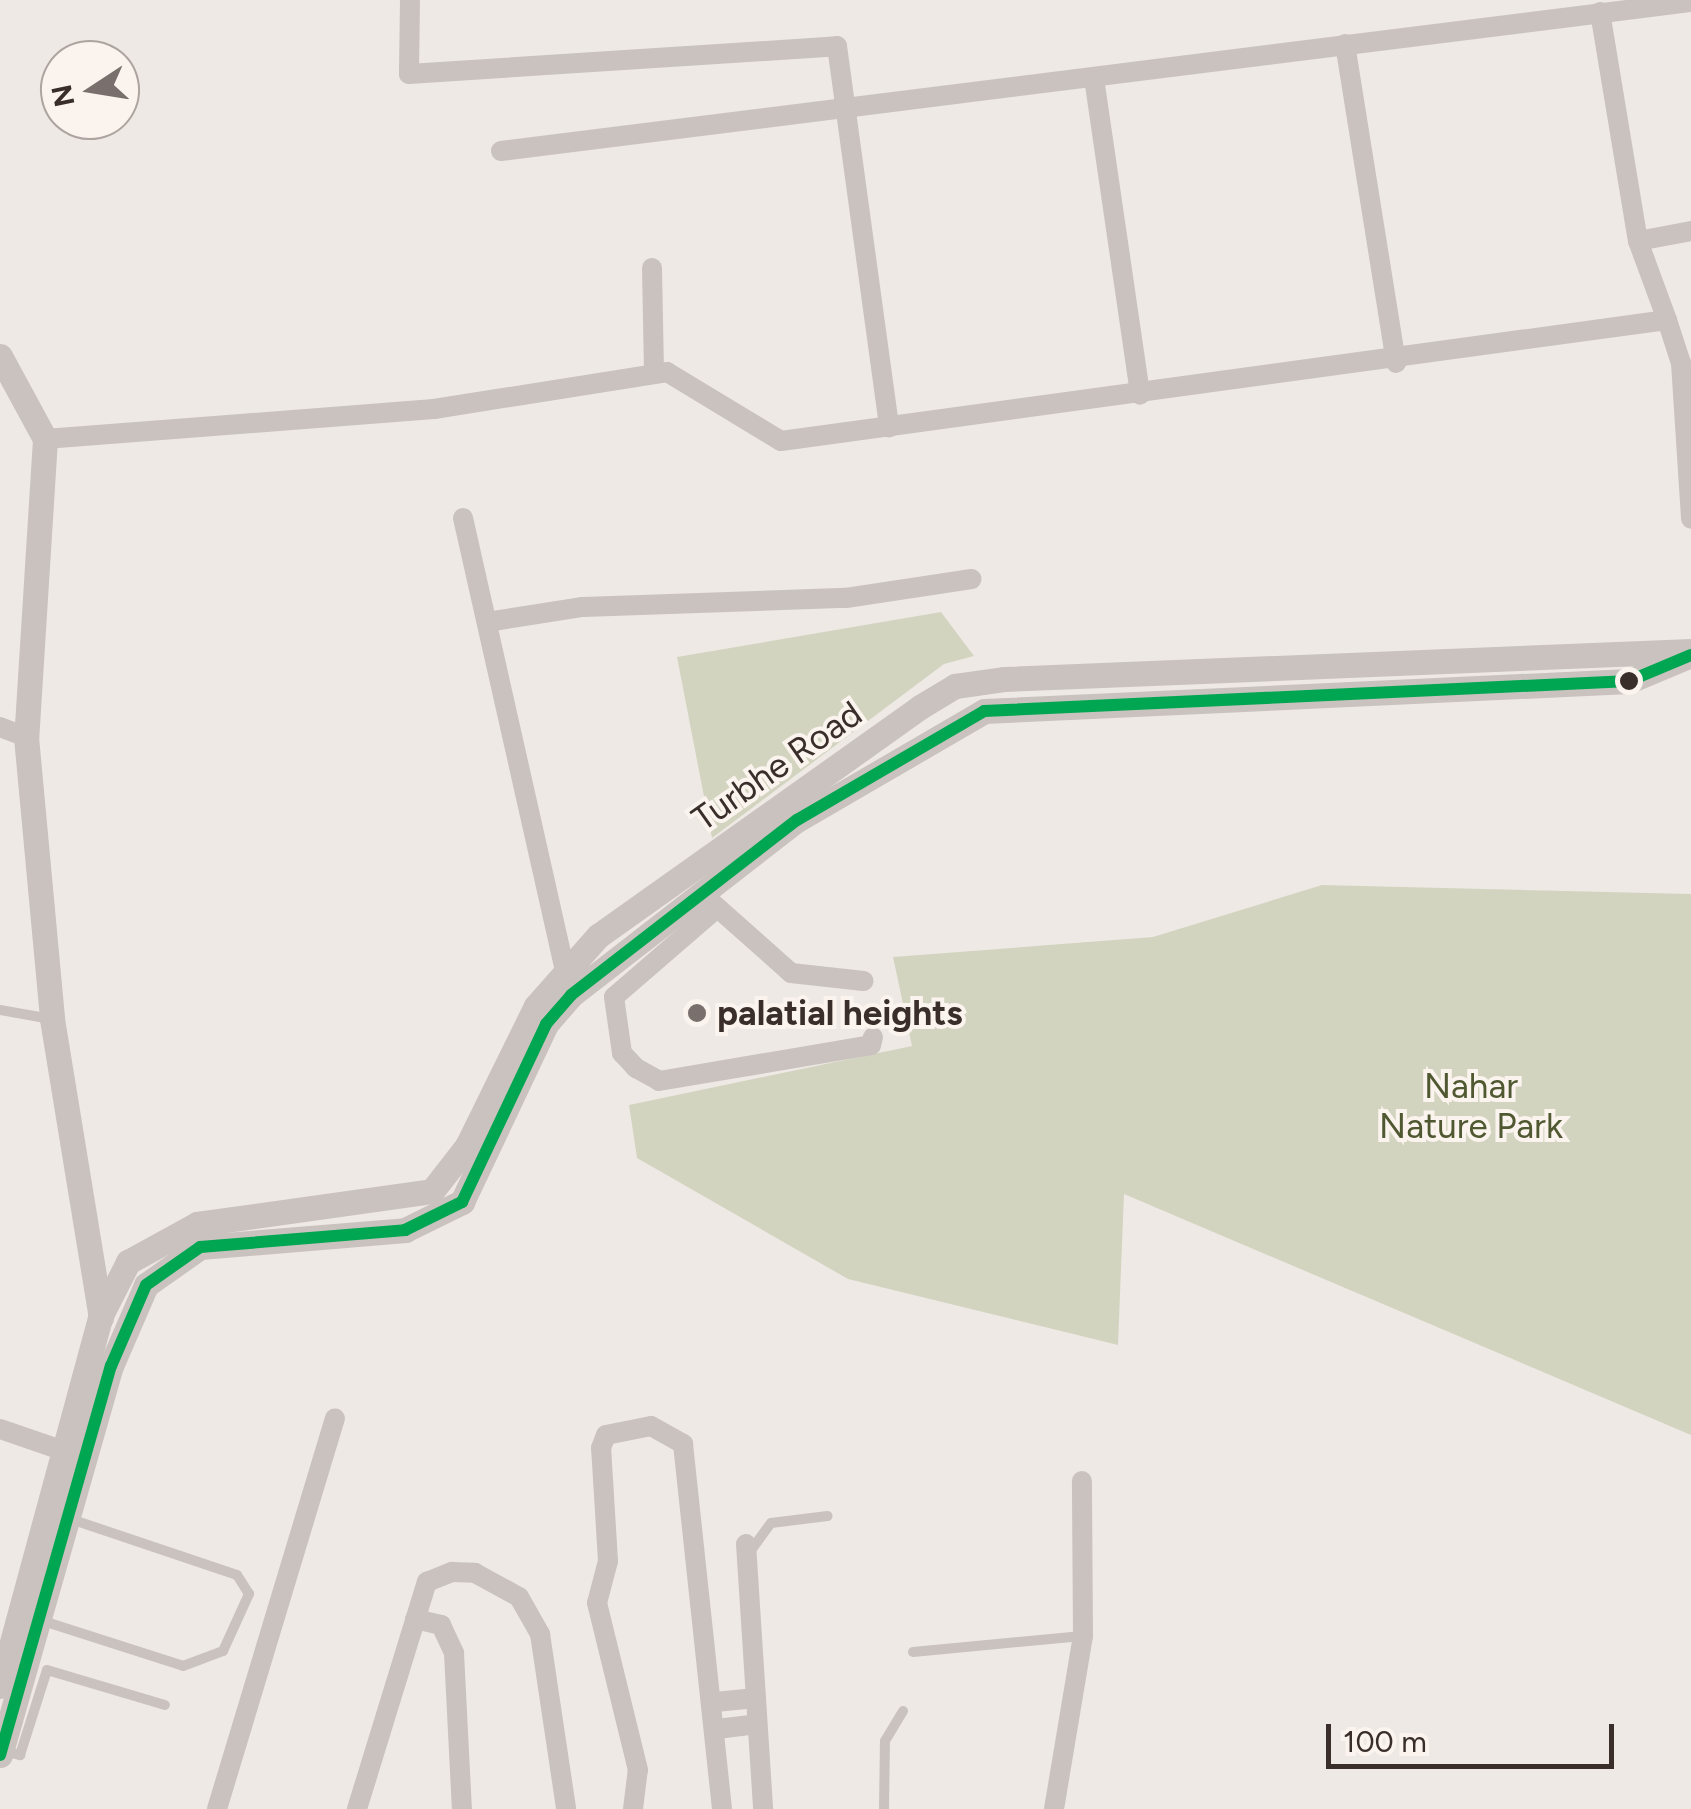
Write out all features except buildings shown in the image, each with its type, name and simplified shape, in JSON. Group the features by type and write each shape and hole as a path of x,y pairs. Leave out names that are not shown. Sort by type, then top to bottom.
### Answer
{"street":[{"path":"410,0 409,74 837,46 842,107 889,426"},
{"path":"501,151 1691,2"},
{"path":"1600,12 1638,241 1681,364 1691,519"},
{"path":"1344,44 1396,362"},
{"path":"1094,78 1140,395"},
{"path":"1638,241 1691,231"},
{"path":"652,268 654,374"},
{"path":"44,439 434,409 667,372 781,441 1396,362 1667,320"},
{"path":"0,356 44,439 26,737 52,1019 100,1317 60,1515"},
{"path":"1,1753 30,1617 60,1515 134,1302 171,1261 200,1247 417,1224 462,1202 546,1024 569,984 463,518"},
{"path":"487,622 582,607 846,598 972,580"},
{"path":"972,718 955,686 1691,653"},
{"path":"789,812 972,718 1158,696 1630,681 1691,653"},
{"name":"Turbhe Road","path":"100,1317 128,1262 170,1232 432,1190 467,1146 536,1006 569,984 598,936 702,890 789,812 955,686"},
{"path":"0,727 26,737"},
{"path":"864,981 790,973 702,890 614,997 622,1052 636,1068 659,1081 871,1045 873,1037"},
{"path":"406,1195 417,1224"},
{"path":"100,1317 119,1344"},
{"path":"216,1809 335,1418"},
{"path":"633,1809 638,1770 596,1589 608,1562 606,1435 651,1426 682,1444 704,1672 715,1702 722,1809"},
{"path":"0,1429 70,1453"},
{"path":"1054,1809 1084,1636 1082,1481"},
{"path":"746,1544 766,1809"},
{"path":"357,1809 427,1582 452,1572 475,1573 519,1597 540,1634 566,1809"},
{"path":"415,1619 441,1625 454,1653 462,1809"},
{"path":"715,1702 756,1698"},
{"path":"717,1729 758,1724"}],"lane":[{"path":"0,1010 52,1019"},
{"path":"30,1617 182,1666 223,1650 250,1594 237,1575 60,1515"},
{"path":"766,1809 754,1536 771,1523 828,1516"},
{"path":"913,1652 1084,1636"},
{"path":"15,1683 53,1669 165,1706"},
{"path":"884,1809 885,1741 903,1712"}],"green space":[{"path":"941,612 974,656 944,664 712,838 677,657"},
{"name":"Nahar Nature Park","path":"1322,885 1691,894 1691,1435 1124,1194 1118,1345 848,1279 637,1158 629,1105 912,1046 893,957 1153,937"}],"transit line":[{"path":"0,1755 111,1366 146,1285 200,1247 405,1230 462,1202 546,1024 571,995 797,820 984,711 1629,681 1691,655"}],"place":[{"name":"palatial heights","path":"697,1013"}]}
